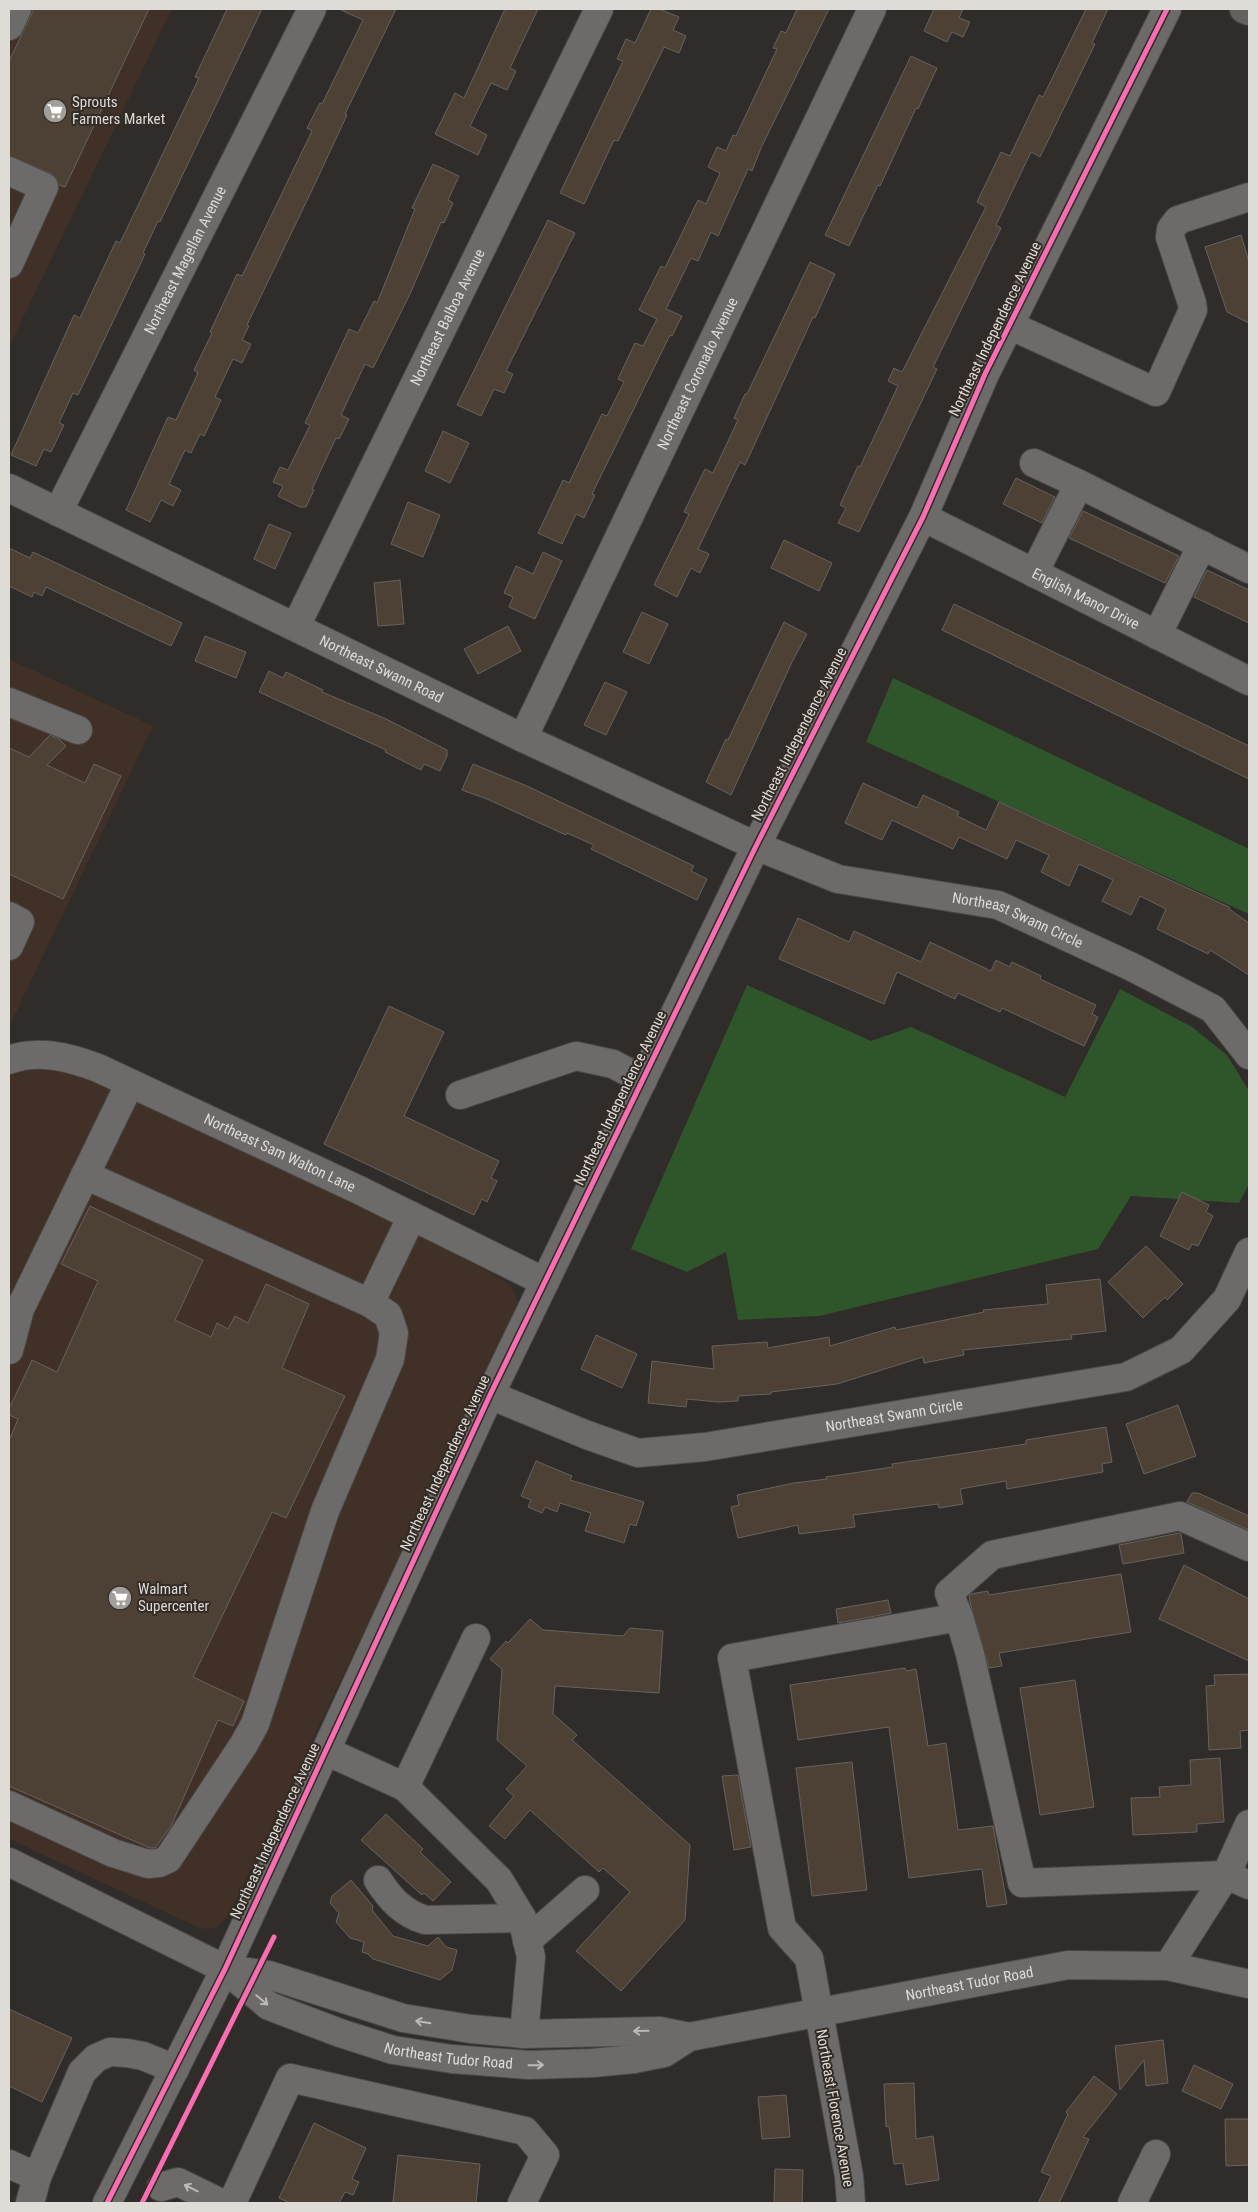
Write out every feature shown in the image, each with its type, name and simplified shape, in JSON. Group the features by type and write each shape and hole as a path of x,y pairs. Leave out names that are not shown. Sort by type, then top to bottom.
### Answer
{"main road":[{"path":"1244,9 1249,11"}],"street":[{"path":"9,26 17,9"},
{"name":"Northeast Magellan Avenue","path":"58,512 312,9"},
{"name":"Northeast Balboa Avenue","path":"296,626 600,9"},
{"name":"Northeast Coronado Avenue","path":"523,738 872,9"},
{"name":"Northeast Independence Avenue","path":"107,2203 224,1969 490,1395 756,846 923,518 985,374 1167,9"},
{"path":"9,171 44,187 9,264"},
{"path":"1009,325 1156,392 1193,310 1170,237 1171,229 1178,220 1249,197"},
{"path":"1034,463 1249,569"},
{"path":"1034,573 1079,484"},
{"name":"Northeast Swann Road","path":"9,488 523,738 756,846"},
{"name":"English Manor Drive","path":"923,518 1249,681"},
{"path":"1157,635 1202,545"},
{"path":"9,702 78,730"},
{"name":"Northeast Swann Circle","path":"756,846 838,879 998,905 1132,967 1213,1008 1249,1055"},
{"path":"9,916 20,922 9,946"},
{"name":"Northeast Sam Walton Lane","path":"9,1060 22,1055 52,1055 75,1059 412,1216 545,1282"},
{"path":"460,1094 576,1056 613,1064 643,1080"},
{"path":"9,1350 20,1309 130,1083"},
{"path":"9,1805 112,1853 148,1864 159,1864 168,1859 244,1744 255,1724 325,1511 390,1359 394,1333 388,1315 370,1303 85,1175"},
{"path":"370,1303 412,1216"},
{"name":"Northeast Swann Circle","path":"490,1395 587,1436 638,1453 705,1447 1126,1377 1181,1350 1227,1299 1249,1252"},
{"path":"1238,1880 1022,1883 970,1654 950,1593 992,1555 1180,1516 1249,1546"},
{"name":"Northeast Florence Avenue","path":"851,2203 849,2176 809,1958 782,1928 732,1658 959,1617"},
{"path":"406,1787 476,1638"},
{"path":"326,1751 406,1787 499,1880 525,1930 531,1957 524,2034"},
{"path":"1168,1966 1238,1880 1249,1824"},
{"name":"Northeast Tudor Road","path":"9,1862 224,1969 269,2006 340,2033 393,2050 452,2059 529,2065 592,2063 634,2059 664,2053 689,2037 1068,1965 1168,1966 1249,1984"},
{"path":"378,1880 389,1897 410,1915 425,1920 525,1930 585,1890"},
{"name":"Northeast Tudor Road","path":"224,1969 269,1976 403,2018 471,2030 524,2034 660,2031 689,2037"},
{"path":"30,2203 37,2177 82,2072 96,2058 110,2052 128,2053 143,2056 175,2069"},
{"path":"232,2203 290,2078 525,2131 545,2156 522,2203"},
{"path":"1132,2203 1156,2154"},
{"path":"9,2164 37,2177"},
{"path":"125,2169 167,2195 178,2182 219,2203"}],"shaded area":[{"path":"9,9 172,9 9,347"},
{"path":"9,659 153,726 9,1027"},
{"path":"51,1067 70,1070 365,1205 503,1280 511,1286 516,1295 518,1305 515,1315 230,1913 221,1924 213,1928 205,1929 195,1926 9,1839 9,1076 33,1069"}],"green space":[{"path":"893,678 1249,849 1249,914 866,742"},
{"path":"747,985 871,1041 911,1027 1065,1097 1120,989 1192,1027 1227,1055 1249,1091 1249,1184 1239,1203 1131,1196 1098,1249 819,1316 738,1320 726,1252 687,1272 631,1249"}],"building":[{"name":"Sprouts Farmers Market","path":"34,9 149,9 65,187 59,185 56,178 50,173 9,156 9,61"},
{"path":"227,9 262,9 160,222 158,221 143,253 145,254 78,395 73,393 59,423 64,425 51,452 44,449 36,466 11,455 74,315 80,318 116,241 120,243 199,78 195,77"},
{"path":"339,9 396,9 247,325 249,326 242,340 251,344 242,363 233,359 215,397 221,400 204,436 200,434 191,453 185,450 169,484 181,490 173,506 161,500 150,522 126,510 168,417 176,420 198,373 194,370 237,274 242,276 312,131 307,128 320,103 322,104 363,20"},
{"path":"505,9 538,9 510,68 516,71 507,90 491,83 470,126 487,135 478,155 435,134 455,93 464,98"},
{"path":"651,9 659,9 679,17 673,30 686,36 679,53 664,47 618,141 614,140 584,204 560,193 623,61 617,59 626,39 635,43"},
{"path":"797,9 829,9 761,148 752,171 748,169 718,236 711,232 698,261 691,258 666,309 682,316 672,336 670,335 592,494 595,495 584,518 576,514 562,544 538,533 563,480 569,483 602,414 607,416 624,382 618,379 635,343 643,346 657,319 639,310 661,266 665,268 698,200 706,204 720,173 708,167 717,147 726,151 733,135 736,136 777,49 773,48 781,31 786,33"},
{"path":"934,9 963,9 959,18 970,22 963,37 952,32 947,42 924,31"},
{"path":"1086,9 1108,9 1092,43 1095,44 1040,157 1031,152 996,225 1001,228 933,367 937,369 859,532 838,523 846,508 840,505 898,386 888,381 894,368 902,372 986,207 977,202 1001,152 1010,156 1039,95 1043,97"},
{"path":"911,56 937,68 849,246 825,235"},
{"path":"433,164 459,176 448,200 453,203 444,223 441,222 410,294 373,368 365,364 341,415 349,419 339,439 336,438 312,489 314,490 306,507 300,507 278,496 283,486 273,482 280,467 288,470 310,425 305,423 349,329 358,333 374,301 377,303 415,209 412,208"},
{"path":"548,220 575,233 506,371 513,374 504,393 494,389 481,416 457,405"},
{"path":"1241,235 1249,262 1249,323 1227,312 1205,247"},
{"path":"810,262 835,274 815,318 813,317 745,465 740,462 698,549 709,554 700,573 691,568 677,597 654,585 689,514 684,512 705,469 713,473 738,420 734,418 745,394 747,394"},
{"path":"443,431 469,443 450,483 425,471"},
{"path":"1016,478 1055,497 1042,523 1003,504"},
{"path":"408,502 440,515 423,557 391,544"},
{"path":"1083,511 1179,556 1165,583 1069,538"},
{"path":"269,524 291,533 275,569 254,559"},
{"path":"784,540 832,563 819,591 771,568"},
{"path":"9,548 30,558 33,552 182,623 171,646 46,587 42,596 34,592 32,597 9,586"},
{"path":"543,552 562,561 535,619 509,607 513,597 504,593 516,566 533,574"},
{"path":"1207,570 1249,590 1249,623 1194,597"},
{"path":"400,580 404,624 378,626 374,583"},
{"path":"954,604 1249,746 1249,779 942,630"},
{"path":"642,612 668,624 649,664 623,652"},
{"path":"784,622 807,634 792,662 731,795 706,782"},
{"path":"508,626 521,651 478,674 464,649"},
{"path":"205,636 246,652 236,678 195,661"},
{"path":"269,671 283,678 286,672 323,690 322,692 386,719 447,750 447,756 440,771 424,764 421,770 385,752 386,750 259,692"},
{"path":"605,682 627,692 606,735 584,725"},
{"path":"50,735 59,739 66,746 47,765 85,783 94,764 121,776 63,899 9,874 9,748 29,757"},
{"path":"473,764 527,786 694,866 691,871 707,879 697,900 591,849 594,845 567,833 566,835 487,799 462,790"},
{"path":"863,783 917,808 923,795 959,812 957,816 986,830 999,802 1229,907 1229,909 1249,923 1249,975 1210,950 1208,954 1157,929 1166,909 1140,896 1131,915 1102,901 1113,880 1079,864 1069,886 1041,872 1049,855 1016,840 1007,859 959,837 953,849 892,820 882,840 845,823"},
{"path":"798,918 849,942 854,931 921,962 930,942 991,971 996,960 1010,967 1012,962 1041,976 1040,979 1096,1005 1092,1014 1098,1017 1084,1046 1002,1008 1000,1012 958,993 955,999 897,972 884,1004 779,959"},
{"path":"389,1006 444,1032 404,1116 499,1161 491,1178 497,1181 487,1202 482,1199 474,1215 324,1144"},
{"path":"1182,1192 1209,1205 1206,1212 1213,1216 1198,1246 1192,1244 1189,1250 1160,1236"},
{"name":"Walmart Supercenter","path":"90,1206 203,1260 175,1320 211,1337 217,1323 228,1329 235,1316 248,1323 266,1284 309,1304 282,1368 345,1396 286,1518 272,1512 193,1677 244,1701 233,1726 218,1720 171,1826 155,1848 150,1848 9,1786 9,1441 18,1419 9,1415 9,1409 32,1360 57,1372 98,1281 61,1264"},
{"path":"1146,1246 1183,1284 1167,1300 1165,1297 1143,1318 1108,1282"},
{"path":"1100,1279 1106,1331 1071,1335 1072,1339 963,1350 964,1355 924,1363 923,1357 837,1384 771,1392 771,1394 738,1396 738,1401 718,1402 687,1399 686,1407 648,1403 652,1361 714,1369 712,1346 767,1342 768,1348 829,1337 830,1346 895,1327 896,1330 984,1312 983,1310 1048,1304 1046,1285"},
{"path":"596,1335 637,1354 622,1388 581,1369"},
{"path":"1178,1405 1196,1456 1144,1474 1126,1424"},
{"path":"1106,1427 1112,1462 1102,1464 1103,1472 1007,1489 1006,1481 960,1489 963,1504 939,1508 938,1504 853,1515 855,1527 799,1534 798,1525 738,1538 731,1507 739,1505 737,1495 794,1483 827,1479 826,1477 893,1467 892,1464 1026,1444 1026,1440"},
{"path":"536,1461 572,1476 570,1480 644,1502 636,1526 630,1524 624,1543 585,1531 591,1513 560,1503 557,1512 545,1507 542,1513 528,1507 531,1500 521,1496"},
{"path":"1192,1493 1198,1493 1249,1516 1249,1530 1187,1502"},
{"path":"1181,1534 1184,1553 1123,1564 1119,1545"},
{"path":"1184,1565 1249,1599 1249,1661 1159,1619"},
{"path":"1121,1574 1131,1632 999,1653 1002,1666 989,1668 971,1606 969,1596 971,1594 988,1591 989,1595"},
{"path":"888,1600 891,1613 838,1623 836,1609"},
{"path":"530,1619 543,1630 623,1636 630,1628 663,1631 659,1693 555,1686 553,1714 577,1735 572,1740 690,1845 685,1920 621,1991 576,1951 630,1892 603,1868 599,1872 530,1810 505,1839 489,1826 514,1796 506,1789 527,1766 497,1740 502,1669 490,1659"},
{"path":"905,1668 906,1671 916,1669 928,1746 946,1743 958,1830 993,1826 1007,1904 987,1907 982,1869 909,1878 889,1727 798,1740 790,1685"},
{"path":"1249,1674 1249,1730 1240,1731 1241,1748 1209,1750 1206,1686 1215,1685 1214,1675"},
{"path":"1075,1680 1094,1807 1040,1815 1020,1688"},
{"path":"1220,1758 1224,1822 1197,1824 1197,1832 1133,1835 1131,1798 1160,1797 1159,1787 1191,1785 1190,1760"},
{"path":"852,1762 867,1890 812,1896 796,1768"},
{"path":"738,1775 751,1847 734,1850 722,1776"},
{"path":"386,1814 423,1849 420,1852 451,1882 433,1901 424,1893 422,1895 361,1840"},
{"path":"351,1880 373,1906 372,1910 393,1936 428,1946 438,1937 446,1947 457,1950 452,1970 440,1980 373,1959 368,1954 362,1952 364,1942 350,1938 336,1922 339,1913 330,1903 332,1896"},
{"path":"9,2009 72,2038 42,2102 9,2086"},
{"path":"1163,2040 1168,2083 1146,2086 1144,2060 1120,2090 1115,2046"},
{"path":"1194,2065 1233,2084 1221,2109 1182,2091"},
{"path":"1094,2076 1117,2094 1083,2137 1089,2139 1059,2203 1038,2203 1051,2176 1041,2172 1068,2114 1066,2112"},
{"path":"914,2083 916,2139 933,2136 939,2180 906,2185 903,2163 894,2164 889,2126 886,2127 884,2084"},
{"path":"786,2095 790,2137 762,2139 758,2097"},
{"path":"1225,2119 1249,2119 1249,2165 1226,2166"},
{"path":"314,2123 366,2148 352,2179 359,2182 353,2195 345,2192 339,2203 290,2203 279,2198"},
{"path":"398,2155 480,2164 476,2203 393,2203"},
{"path":"775,2169 803,2170 802,2203 774,2203"}],"cycle path":[{"path":"107,2203 225,1969 490,1395 756,846 923,517 985,374 1167,9"},
{"path":"142,2203 274,1937"}],"place":[{"name":"Sprouts Farmers Market","path":"55,111"},
{"name":"Walmart Supercenter","path":"120,1598"}]}
